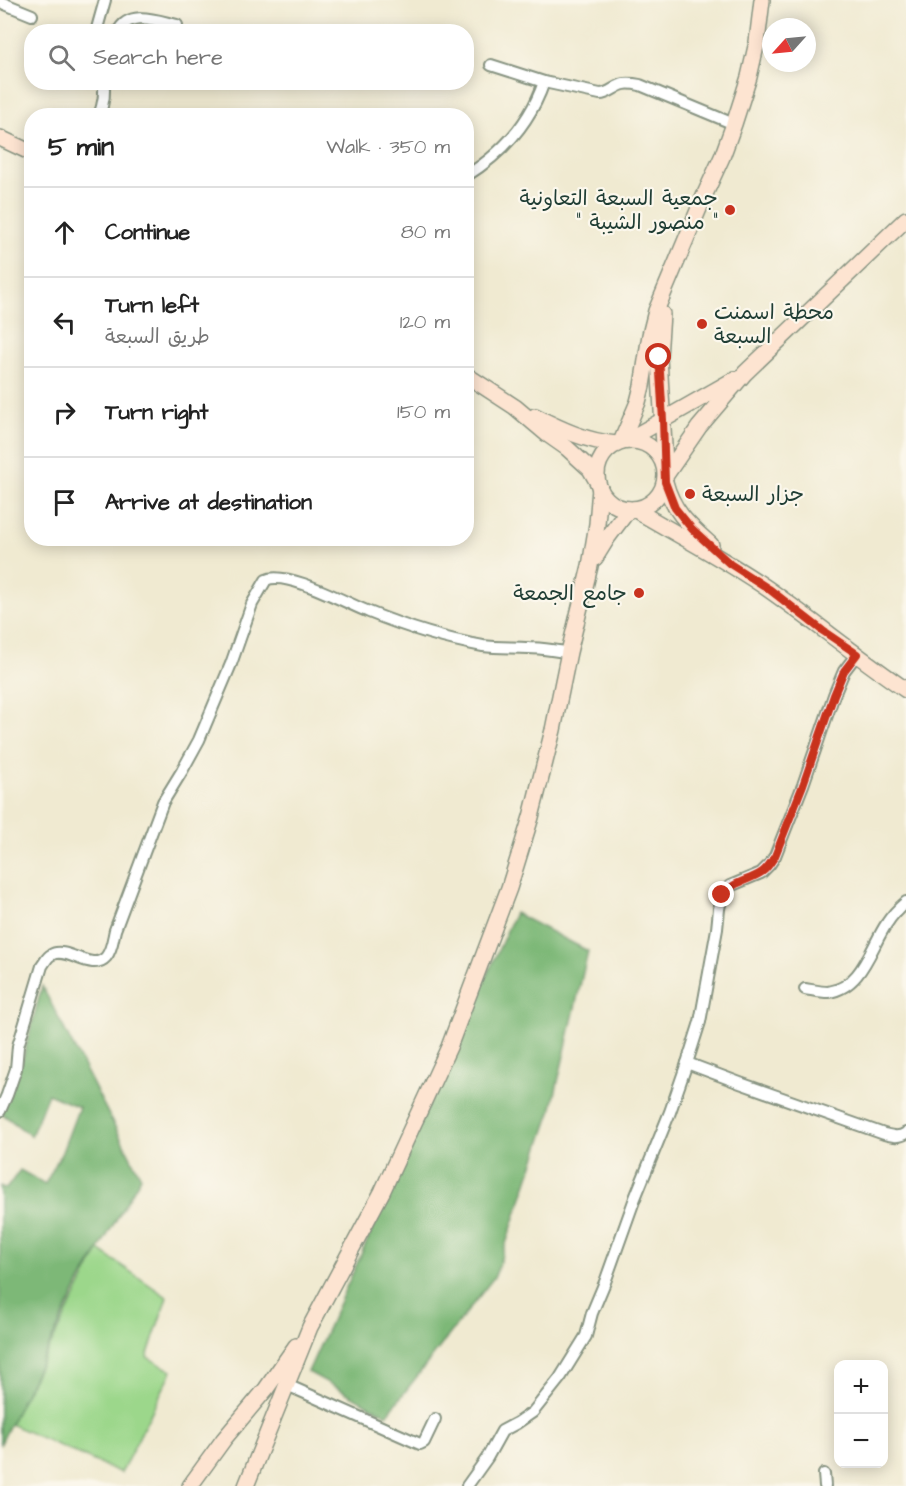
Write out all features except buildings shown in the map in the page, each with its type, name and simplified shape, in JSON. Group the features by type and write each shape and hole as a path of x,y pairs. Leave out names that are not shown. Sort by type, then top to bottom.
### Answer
{"street":[{"path":"98,24 105,0"},
{"path":"621,442 638,402 650,335 663,293 722,157 749,77 758,42 762,0"},
{"path":"0,2 32,15"},
{"path":"124,24 131,18 172,24"},
{"path":"491,65 544,82 600,94 606,94 622,84 640,85 734,124"},
{"path":"474,171 484,165 513,138 534,107 544,82"},
{"path":"102,108 105,90"},
{"path":"0,138 24,149"},
{"path":"665,475 699,427 745,373 906,219"},
{"path":"590,566 608,537 631,509 654,501 661,492 665,475 659,357 663,293"},
{"path":"246,1486 310,1327 382,1192 449,1047 509,888 531,816 553,730 590,566 597,524 599,486 597,472 600,460 607,450 745,373"},
{"path":"474,380 515,407 577,456 590,469 603,495 615,504 631,509 730,564 769,589 906,690"},
{"path":"515,407 564,430 590,439 640,441 652,447 660,457 670,499 683,520 730,564"},
{"path":"0,1111 16,1069 18,1046 42,966 52,954 61,953 94,963 106,957 163,802 199,740 231,664 252,604 266,580 273,578 308,585 368,612 448,639 486,646 569,652"},
{"path":"467,1486 487,1458 502,1431 533,1412 561,1378 586,1336 591,1313 670,1112 700,1022 722,895 730,886 761,873 775,856 800,795 834,695 844,671 857,654"},
{"path":"805,989 827,992 840,989 857,976 887,922 906,902"},
{"path":"687,1063 884,1134 902,1136 906,1133"},
{"path":"189,1486 224,1439 266,1389 310,1327"},
{"path":"287,1385 420,1444 424,1442 435,1419"},
{"path":"824,1474 825,1486"}],"green space":[{"path":"515,913 588,951 551,1112 495,1276 387,1415 308,1372"},
{"path":"42,986 141,1177 80,1282 0,1445 0,1186 6,1189 20,1170 45,1184 62,1152 79,1107 48,1094 31,1136 0,1112 22,1061"},
{"path":"99,1250 167,1297 147,1357 172,1371 121,1473 10,1424"}],"place":[{"name":"جمعية السبعة التعاونية \" منصور الشيبة \"","path":"730,210"},
{"name":"محطة اسمنت السبعة","path":"702,324"},
{"name":"جزار السبعة","path":"690,494"},
{"name":"جامع الجمعة","path":"639,593"}],"route":[{"path":"659,357 665,482 675,508 683,520 730,564 769,589 857,654 844,671 834,695 796,805 775,856 761,873 730,886 722,895"}]}
